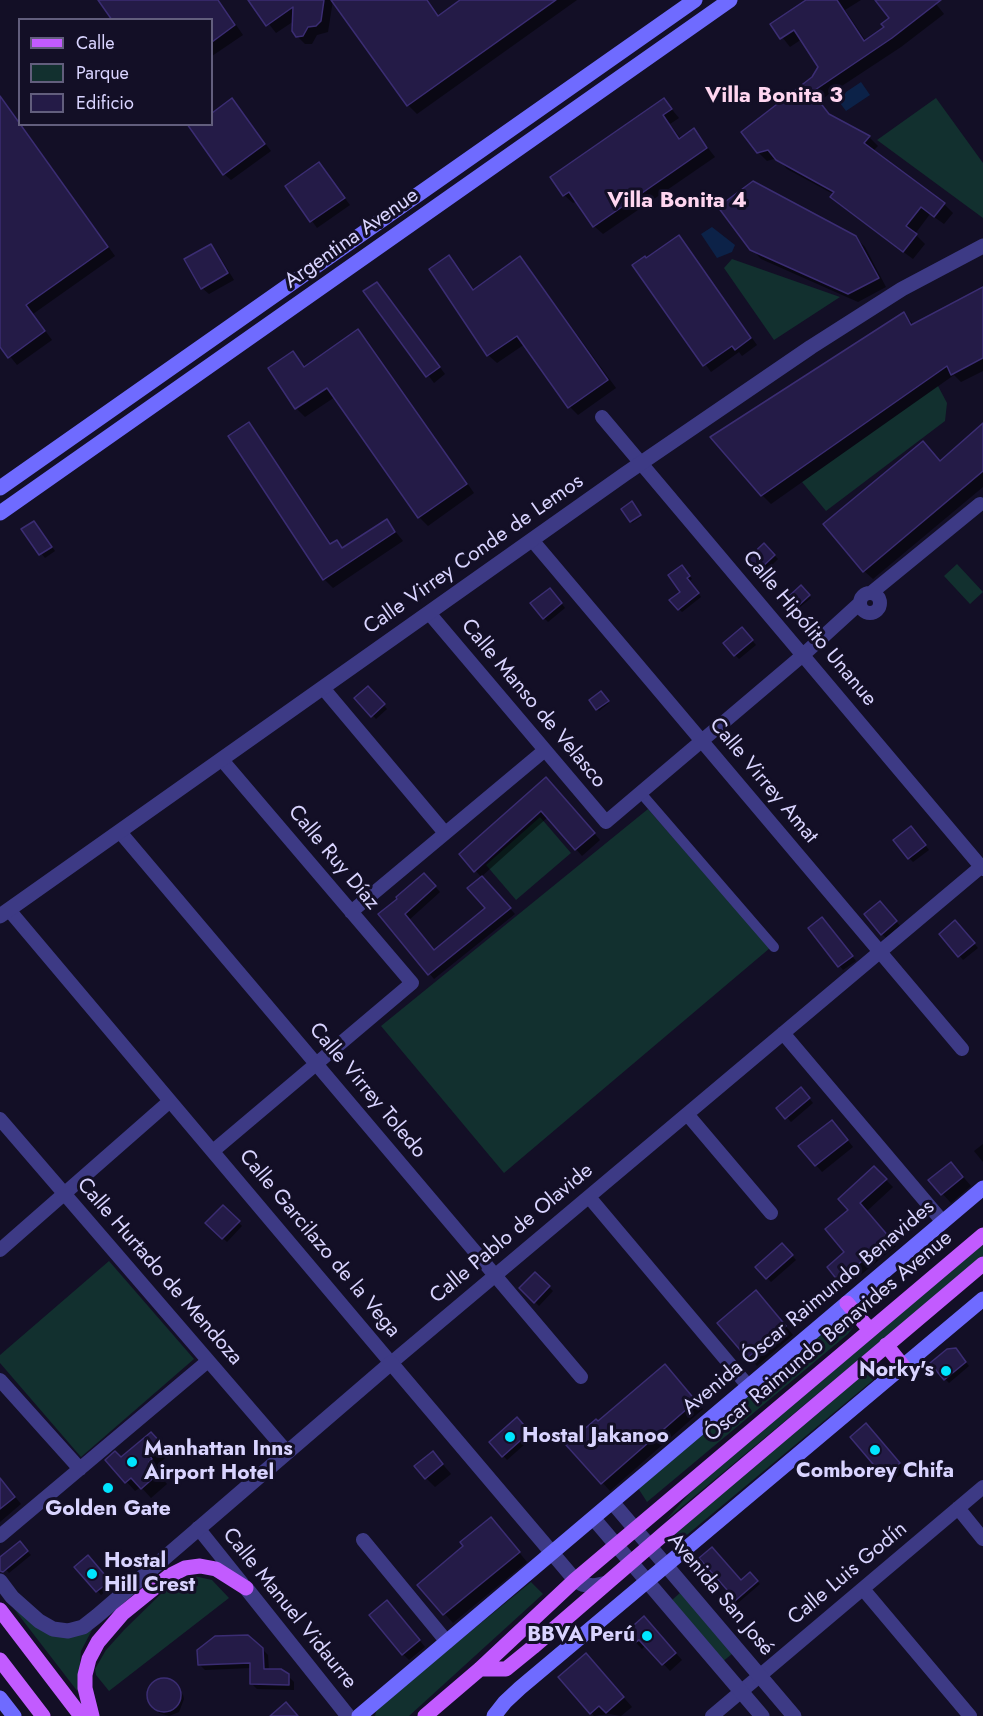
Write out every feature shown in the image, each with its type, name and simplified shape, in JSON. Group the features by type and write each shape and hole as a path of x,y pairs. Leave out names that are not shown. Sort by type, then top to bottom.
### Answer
{"main road":[{"name":"Argentina Avenue","path":"0,488 695,0"},
{"name":"Argentina Avenue","path":"0,513 730,0"},
{"path":"235,323 247,339"},
{"path":"107,413 120,428"},
{"path":"41,459 53,476"},
{"name":"Avenida Óscar Raimundo Benavides","path":"359,1716 983,1188"},
{"name":"Óscar Raimundo Benavides Avenue","path":"635,1528 983,1235"},
{"path":"480,1669 506,1669 983,1264"},
{"path":"494,1716 520,1688 983,1299"},
{"path":"847,1303 870,1330"},
{"path":"886,1345 903,1366"},
{"path":"425,1716 635,1528"},
{"path":"92,1716 85,1688 89,1659 98,1642 122,1614 169,1576 185,1568 201,1566 216,1569 246,1588"},
{"path":"0,1610 81,1716"},
{"path":"0,1660 43,1716"},
{"path":"0,1698 14,1716"}],"street":[{"name":"Calle Virrey Conde de Lemos","path":"4,913 641,463 861,314 928,274 983,246"},
{"name":"Calle Hipólito Unanue","path":"602,417 982,867"},
{"path":"774,947 640,792 803,656 860,603 862,609 867,613 877,611 880,602 878,596 871,593 980,504"},
{"name":"Calle Virrey Amat","path":"532,540 962,1049"},
{"name":"Calle Manso de Velasco","path":"429,613 606,822 640,792"},
{"path":"323,688 445,833"},
{"path":"351,912 544,750"},
{"name":"Calle Ruy Díaz","path":"222,760 412,983 316,1064"},
{"name":"Calle Virrey Toledo","path":"120,832 581,1377"},
{"name":"Calle Pablo de Olavide","path":"0,1581 12,1597 39,1621 53,1629 68,1630 83,1626 97,1616 392,1363 982,867"},
{"name":"Calle Garcilazo de la Vega","path":"4,913 213,1151 575,1580"},
{"path":"783,1034 943,1222"},
{"path":"213,1151 316,1064"},
{"path":"0,1250 170,1101"},
{"path":"687,1114 771,1213"},
{"name":"Calle Hurtado de Mendoza","path":"0,1119 287,1452"},
{"path":"589,1197 748,1387"},
{"path":"0,1536 208,1361"},
{"path":"0,1380 80,1469"},
{"name":"Calle Luis Godín","path":"712,1716 983,1487"},
{"name":"Avenida San José","path":"613,1503 794,1716"},
{"path":"958,1508 983,1539"},
{"path":"594,1519 762,1716"},
{"name":"Calle Manuel Vidaurre","path":"198,1528 348,1716"},
{"path":"363,1540 447,1642"},
{"path":"575,1580 593,1586 607,1583"},
{"path":"863,1589 970,1716"}],"green space":[{"path":"936,98 983,163 983,218 877,140"},
{"path":"732,259 840,297 774,340 724,268"},
{"path":"938,386 947,403 945,421 826,511 802,482"},
{"path":"957,564 983,592 970,604 944,576"},
{"path":"648,809 770,948 504,1173 381,1026"},
{"path":"540,817 571,853 516,900 486,865"},
{"path":"983,1242 983,1256 666,1520 710,1470"},
{"path":"109,1261 194,1359 81,1457 0,1363 0,1355"},
{"path":"838,1317 849,1318 854,1326 848,1334 647,1502 638,1488"},
{"path":"872,1366 884,1371 682,1539 674,1533"},
{"path":"194,1576 212,1580 229,1598 109,1691 96,1675 95,1669 106,1650 169,1586"},
{"path":"531,1582 543,1594 409,1716 375,1716 377,1708"},
{"path":"681,1592 732,1654 722,1662 672,1600"},
{"path":"11,1605 46,1628 92,1630 81,1651 78,1692"}],"water":[{"path":"861,82 870,95 846,111 840,103 846,92"},
{"path":"712,227 735,245 732,252 717,258 701,234"}],"building":[{"path":"98,0 218,0 235,25 213,41 213,18 111,18"},
{"path":"248,0 324,0 321,21 316,26 308,27 303,36 296,37 292,31 293,7 266,26"},
{"path":"331,0 427,0 438,16 460,0 556,0 407,106"},
{"path":"806,0 837,0 864,41 884,27 881,24 889,18 875,0 941,0 892,38 812,92 829,114 870,136 864,143 945,203 934,217 921,207 906,226 917,234 903,252 830,197 834,192 776,160 768,150 757,153 741,132 812,77 818,67 794,30 780,39 770,24"},
{"path":"0,96 18,121 18,126 21,126 108,247 26,305 45,331 8,358 0,347"},
{"path":"232,98 265,144 223,175 188,126 213,126 213,112"},
{"path":"664,98 672,109 663,115 679,139 694,128 707,148 593,227 569,192 563,196 550,177"},
{"path":"319,162 345,198 310,222 285,186"},
{"path":"753,181 856,236 879,278 848,294 750,250 718,207"},
{"path":"679,235 751,338 735,350 732,346 703,366 632,265"},
{"path":"211,244 228,273 201,289 184,259"},
{"path":"449,255 473,290 520,256 608,380 568,408 517,336 487,356 429,269"},
{"path":"377,282 440,367 426,377 363,291"},
{"path":"983,287 983,358 951,375 947,366 761,496 710,437 904,312 911,325"},
{"path":"358,329 467,484 418,518 327,388 295,409 268,368 293,351 304,367"},
{"path":"249,422 330,544 337,540 342,548 387,519 395,532 323,580 228,436"},
{"path":"983,423 983,471 863,572 823,524 923,441 940,461"},
{"path":"632,501 641,515 630,522 621,509"},
{"path":"34,521 52,547 39,555 21,529"},
{"path":"764,543 775,555 759,570 747,559"},
{"path":"682,565 690,576 687,578 699,593 678,610 669,600 680,592 668,575"},
{"path":"801,585 810,595 798,606 789,596"},
{"path":"550,588 562,603 543,619 530,603"},
{"path":"742,627 753,640 734,656 723,643"},
{"path":"368,686 385,704 371,717 354,698"},
{"path":"601,691 609,701 596,710 589,700"},
{"path":"546,777 595,833 575,850 541,811 474,872 459,854"},
{"path":"911,826 926,845 908,859 893,840"},
{"path":"424,873 436,886 405,914 434,950 485,908 467,888 482,876 511,908 428,975 378,914"},
{"path":"880,901 897,921 881,935 864,914"},
{"path":"822,917 853,956 838,967 808,928"},
{"path":"955,920 975,943 958,957 939,934"},
{"path":"801,1087 810,1098 785,1119 776,1108"},
{"path":"832,1120 848,1140 815,1166 798,1146"},
{"path":"951,1162 963,1177 941,1195 928,1180"},
{"path":"874,1166 887,1179 860,1203 890,1238 838,1281 827,1267 844,1252 825,1229 848,1210 838,1199"},
{"path":"223,1205 240,1221 222,1239 205,1223"},
{"path":"782,1243 793,1255 766,1279 755,1267"},
{"path":"535,1272 550,1286 534,1303 519,1288"},
{"path":"756,1290 786,1326 747,1358 717,1323"},
{"name":"Norky's","path":"956,1348 966,1362 944,1380 930,1363 947,1349"},
{"path":"665,1364 696,1401 601,1484 566,1445"},
{"name":"Hostal Jakanoo","path":"517,1417 530,1432 502,1457 489,1442"},
{"name":"Comborey Chifa","path":"866,1423 900,1463 884,1477 850,1437"},
{"name":"Manhattan Inns Airport Hotel","path":"151,1432 162,1444 149,1455 152,1459 149,1462 159,1473 141,1489 131,1478 125,1483 105,1460 115,1451 121,1457"},
{"path":"433,1451 443,1464 425,1479 414,1466"},
{"path":"0,1478 15,1497 0,1509"},
{"path":"491,1517 520,1552 443,1615 417,1585 463,1546 460,1542"},
{"path":"20,1541 28,1551 3,1572 0,1571 0,1557"},
{"path":"712,1547 741,1580 750,1572 758,1581 728,1607 720,1599 728,1591 699,1558"},
{"name":"Hostal Hill Crest","path":"88,1555 110,1581 96,1592 74,1567"},
{"path":"387,1600 420,1640 402,1655 369,1615"},
{"path":"644,1616 676,1653 662,1665 639,1640 634,1643 625,1633"},
{"path":"248,1635 263,1648 264,1669 281,1669 289,1674 289,1685 250,1684 250,1663 198,1665 197,1650 215,1636"},
{"path":"586,1653 624,1697 606,1713 599,1706 590,1714 558,1677"},
{"path":"164,1678 176,1683 181,1695 176,1707 164,1712 152,1707 147,1695 152,1683"},
{"path":"286,1702 298,1716 270,1716"}],"place":[{"name":"Norky's","path":"946,1371"},
{"name":"Hostal Jakanoo","path":"510,1437"},
{"name":"Comborey Chifa","path":"875,1450"},
{"name":"Manhattan Inns Airport Hotel","path":"132,1462"},
{"name":"Golden Gate","path":"108,1488"},
{"name":"Hostal Hill Crest","path":"92,1574"},
{"name":"BBVA Perú","path":"647,1636"}],"district":[{"name":"Villa Bonita 3","path":"774,97"},
{"name":"Villa Bonita 4","path":"677,202"}]}
